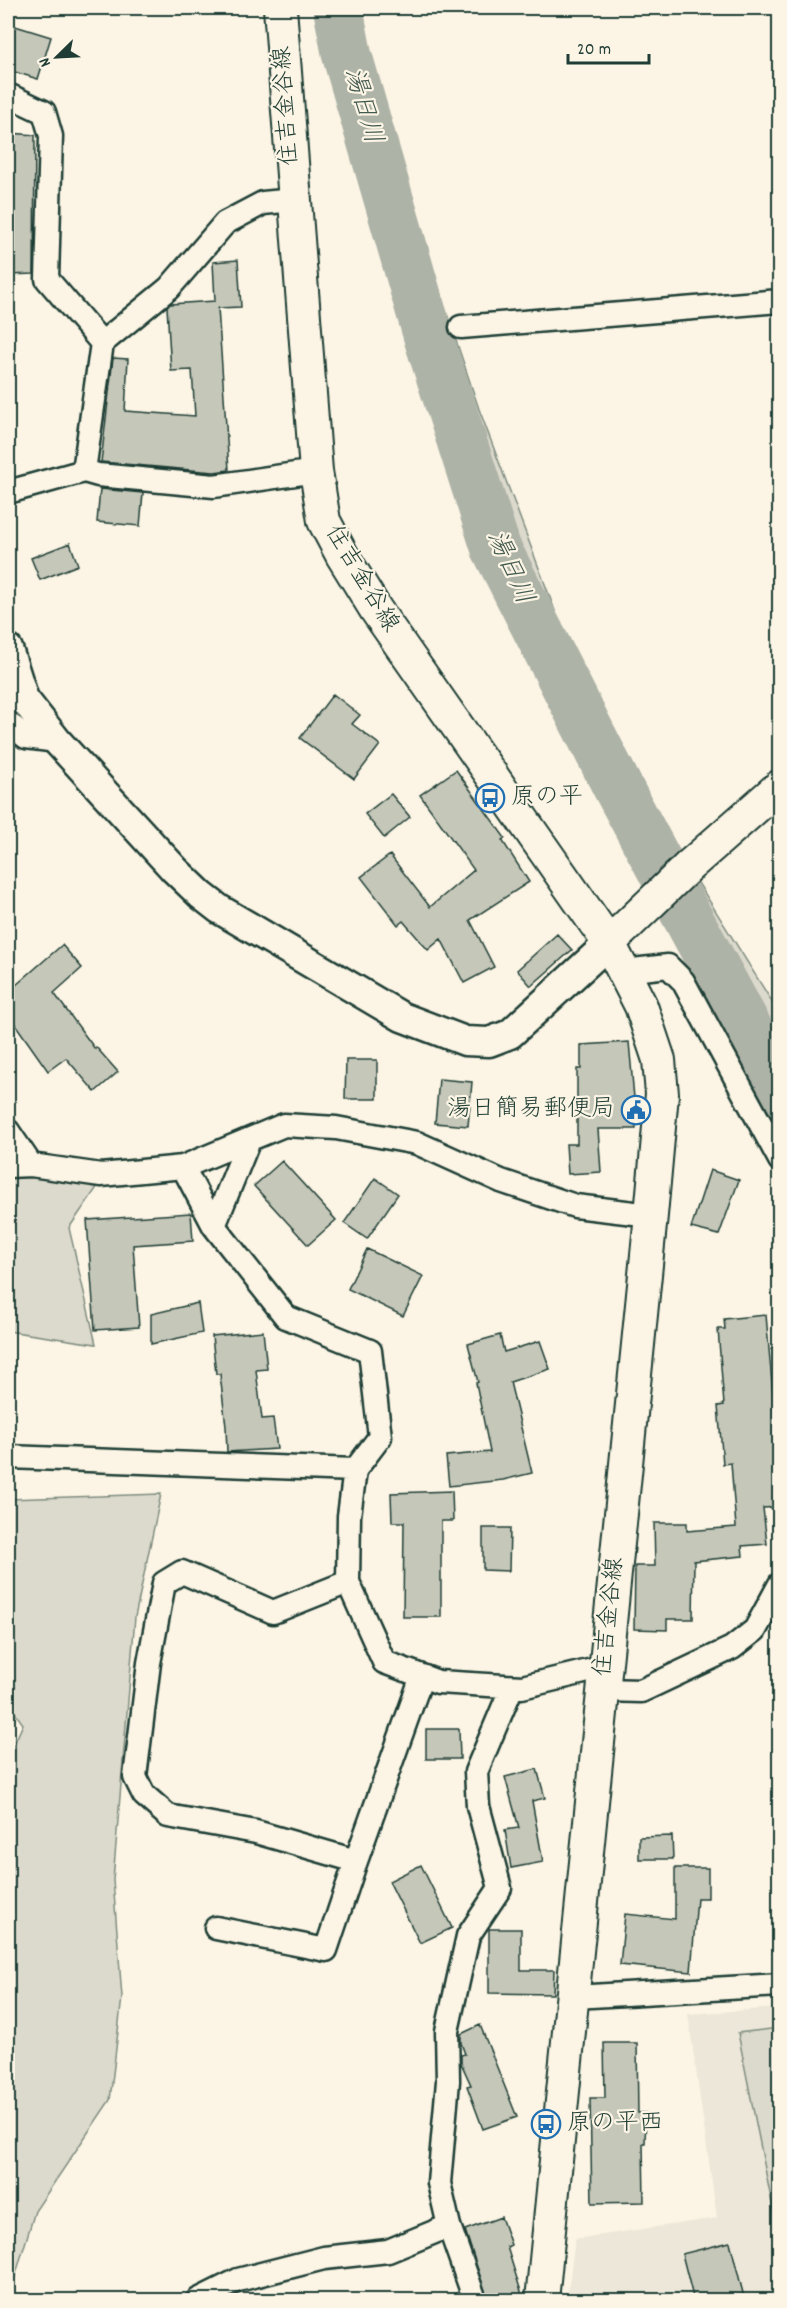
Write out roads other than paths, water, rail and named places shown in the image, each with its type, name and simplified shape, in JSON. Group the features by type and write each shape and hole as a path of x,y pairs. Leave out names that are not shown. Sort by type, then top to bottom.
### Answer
{"main road":[{"name":"住吉金谷線","path":"280,8 316,471 324,521 364,592 609,943 641,1006 659,1060 662,1094 651,1215 542,2301"},
{"path":"609,943 689,866 780,786"}],"street":[{"path":"8,95 44,111 51,136 47,279 102,343"},
{"path":"84,471 102,343 169,288 225,223 263,203 294,200"},
{"path":"460,327 780,301"},
{"path":"8,492 84,471 98,475 214,486 316,471"},
{"path":"8,649 24,699 57,741 201,896 219,909 402,1017 465,1041 489,1042 510,1034 609,943"},
{"path":"8,723 26,736 57,741"},
{"path":"624,971 668,966 683,981 780,1160"},
{"path":"8,1166 31,1165 101,1175 183,1167 284,1125 336,1128 417,1143 501,1181 575,1206 651,1215"},
{"path":"8,1131 31,1165"},
{"path":"214,1226 249,1140"},
{"path":"183,1167 214,1226 286,1317 370,1351 380,1437 355,1470 349,1516 348,1582 384,1662 438,1682 522,1687 604,1679 641,1691 732,1648 755,1630 780,1584"},
{"path":"8,1457 355,1470"},
{"path":"348,1582 273,1612 182,1572 164,1583 149,1663 135,1777 144,1795 168,1816 256,1832 356,1861"},
{"path":"216,1928 326,1950 422,1676"},
{"path":"475,2301 449,2226 439,2183 448,2081 447,2031 468,1936 500,1888 478,1806 476,1772 512,1687"},
{"path":"574,1997 780,1985"},
{"path":"198,2301 238,2280 324,2258 388,2252 449,2226"}],"waterway":[{"name":"湯日川","path":"338,8 347,55 429,339 496,548 619,790 780,1089"}],"place":[{"name":"原の平","path":"490,798"},
{"name":"湯日簡易郵便局","path":"636,1110"},
{"name":"原の平西","path":"546,2124"}]}
